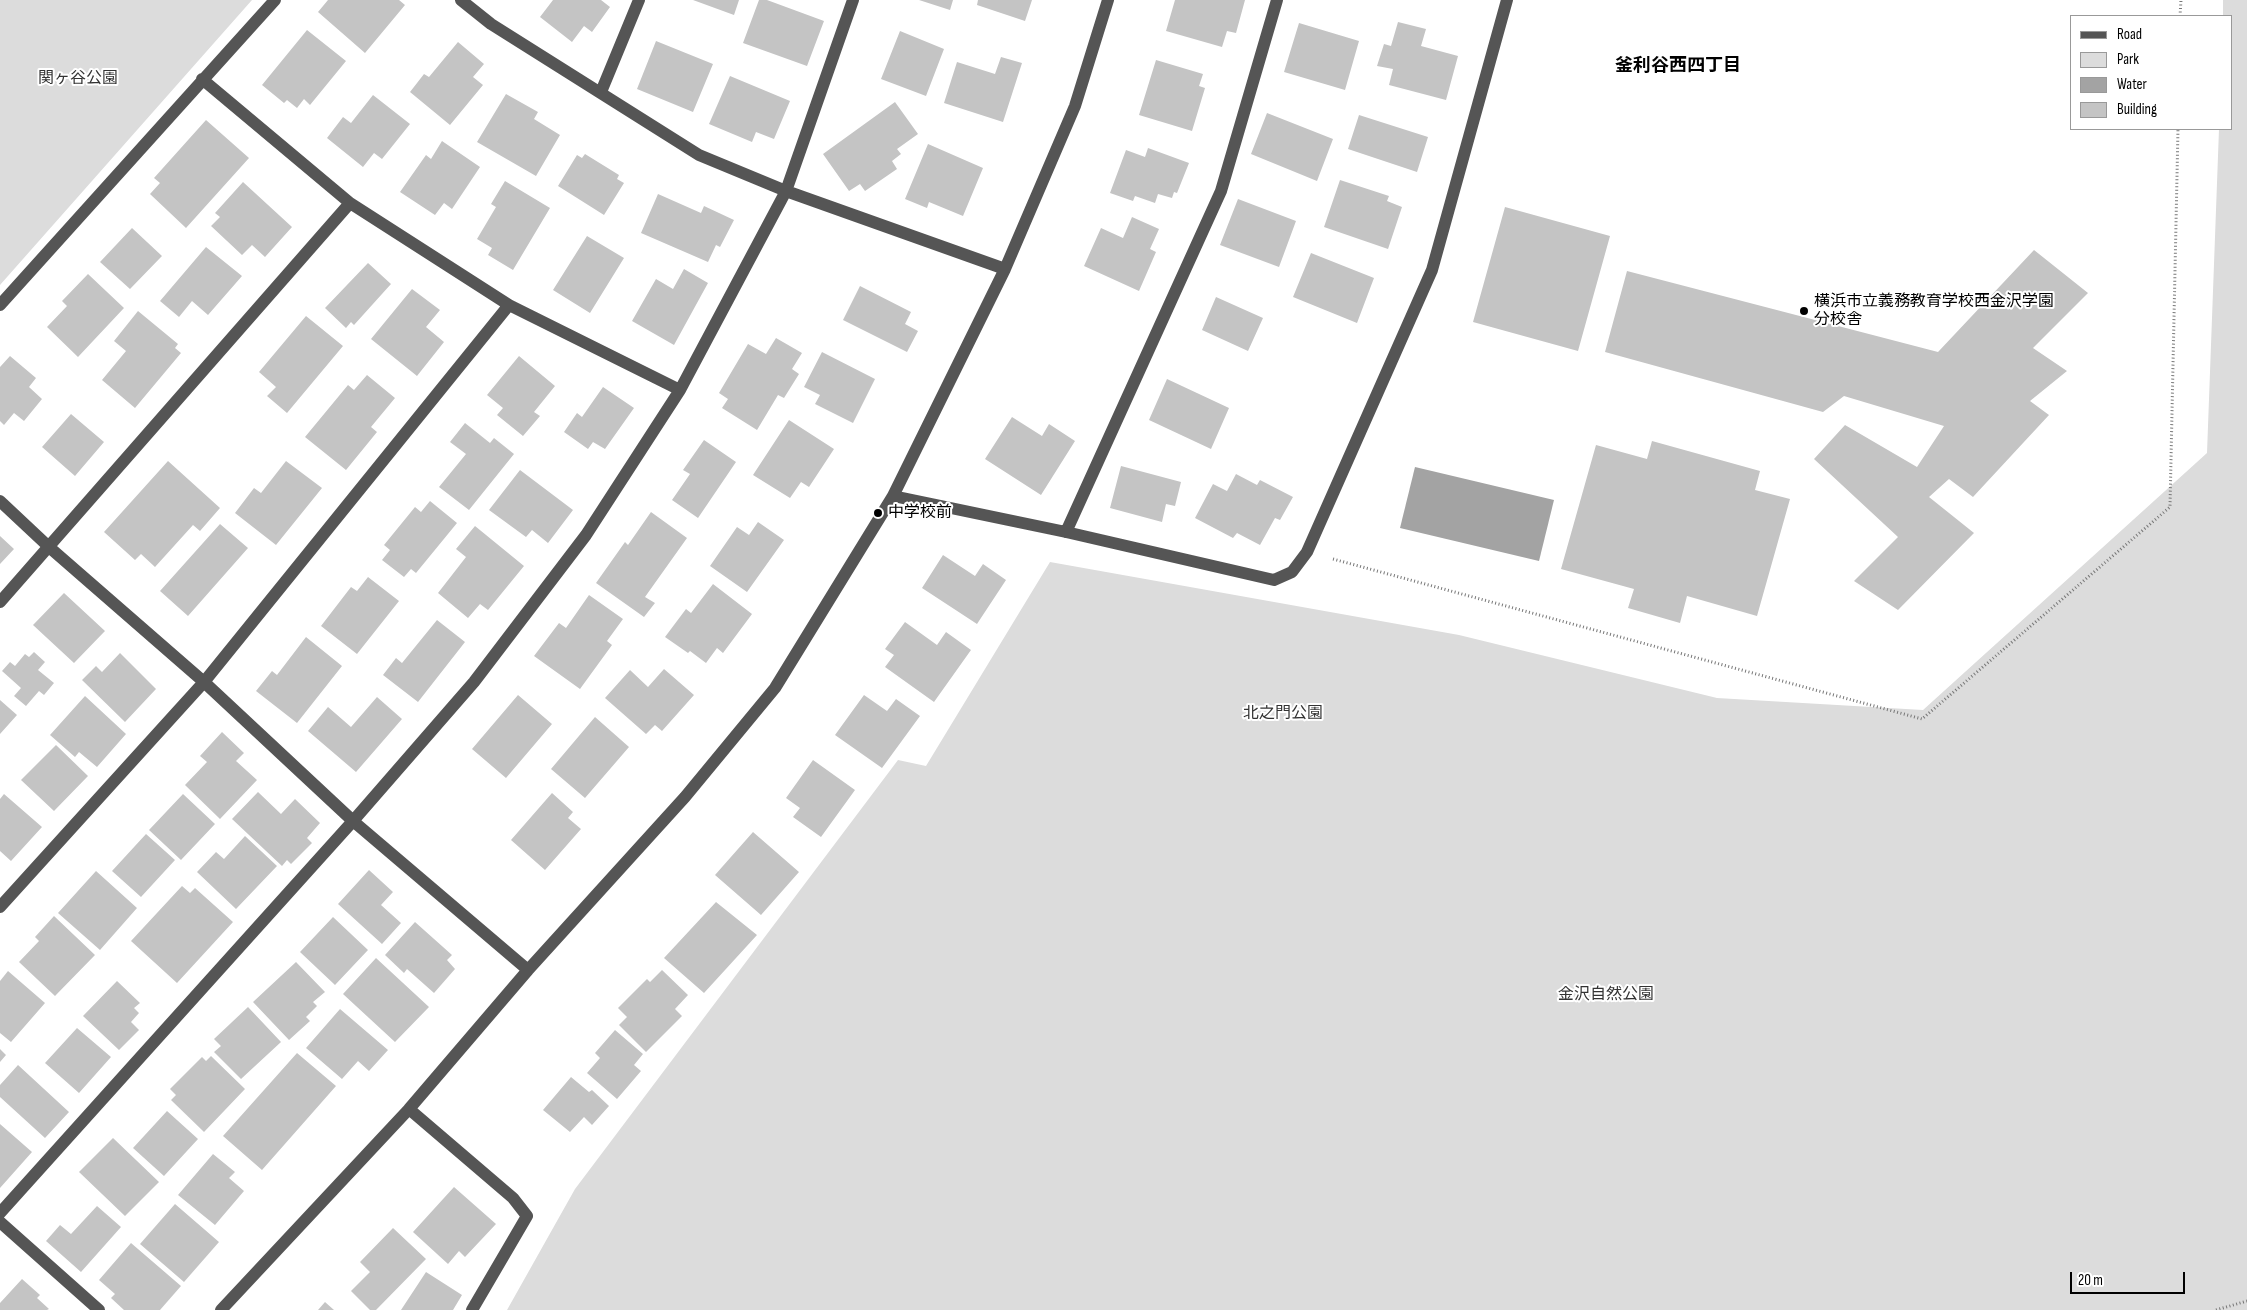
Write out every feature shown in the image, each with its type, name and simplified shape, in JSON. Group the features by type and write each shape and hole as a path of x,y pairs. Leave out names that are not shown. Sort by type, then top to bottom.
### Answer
{"street":[{"path":"0,305 275,0"},
{"path":"461,0 491,24 699,155 786,191 1005,269"},
{"path":"601,92 639,0"},
{"path":"0,1212 352,821 474,682 586,536 680,390 786,191 853,0"},
{"path":"222,1310 409,1109 528,970 685,797 775,688 893,496 1005,269 1075,106 1108,0"},
{"path":"1066,532 1221,192 1277,0"},
{"path":"893,496 1066,532 1274,580 1292,572 1307,552 1432,270 1506,2 1493,0"},
{"path":"202,79 350,202 509,305 680,390"},
{"path":"0,602 350,202"},
{"path":"0,907 204,682 509,305"},
{"path":"0,501 49,547 204,682 352,821 528,970"},
{"path":"409,1109 513,1198 527,1216 472,1310"},
{"path":"0,1222 99,1310"}],"path":[{"path":"2180,15 2181,0"},
{"path":"1307,552 1922,719 2170,507 2178,130"},
{"path":"2216,1310 2247,1301"}],"green space":[{"name":"関ヶ谷公園","path":"0,0 252,0 0,285"},
{"name":"金沢自然公園","path":"2223,0 2247,0 2247,1310 507,1310 575,1189 898,760 926,766 1050,562 1459,635 1717,698 1923,710 2207,453 2219,130 2232,130 2232,15 2223,15"}],"water":[{"path":"1415,467 1554,500 1539,561 1400,528"}],"building":[{"path":"328,0 399,0 405,5 365,53 318,12"},
{"path":"553,0 601,0 610,7 592,32 584,26 572,42 540,17"},
{"path":"693,0 739,0 734,15"},
{"path":"759,0 767,0 824,21 807,66 743,43"},
{"path":"919,0 953,0 950,10"},
{"path":"978,0 1032,0 1025,21 977,5"},
{"path":"1175,0 1245,0 1236,33 1227,31 1222,47 1166,31"},
{"path":"1398,22 1426,29 1421,46 1458,56 1446,100 1389,85 1393,69 1377,66 1384,44 1391,46"},
{"path":"1299,23 1359,41 1345,90 1284,72"},
{"path":"307,30 346,61 310,105 304,99 297,108 287,100 284,103 262,85"},
{"path":"900,31 944,49 926,96 881,79"},
{"path":"656,41 713,64 693,112 637,89"},
{"path":"458,42 484,64 473,77 483,85 450,125 410,92 424,74 429,77"},
{"path":"1001,57 1022,63 1003,122 944,103 957,62 995,74"},
{"path":"1156,60 1203,74 1199,86 1205,88 1192,131 1139,115"},
{"path":"730,76 790,101 774,139 756,132 752,142 709,124"},
{"path":"506,94 538,112 534,119 560,135 536,176 477,142"},
{"path":"373,95 410,124 382,159 374,153 363,167 327,138 343,117 351,123"},
{"path":"895,102 918,134 897,149 901,154 892,161 897,169 865,191 860,184 849,191 823,154"},
{"path":"1267,113 1333,139 1317,181 1251,154"},
{"path":"1359,115 1428,137 1417,172 1348,149"},
{"path":"206,120 249,158 186,228 150,194 160,183 154,178"},
{"path":"442,141 480,167 452,209 444,203 435,215 400,192 426,155 431,159"},
{"path":"928,144 983,168 963,216 929,202 927,208 905,199"},
{"path":"1148,148 1189,163 1177,193 1174,192 1172,198 1158,194 1155,203 1135,196 1133,201 1110,193 1126,150 1145,157"},
{"path":"585,154 619,175 617,179 624,183 604,215 558,186 577,155 582,158"},
{"path":"1340,180 1389,196 1387,201 1402,207 1388,249 1324,227"},
{"path":"505,181 550,208 513,270 488,255 492,248 477,239 496,207 491,204"},
{"path":"243,182 292,227 265,257 252,245 242,255 211,226 220,217 215,213"},
{"path":"658,194 701,213 704,206 734,220 720,247 716,245 708,262 641,233"},
{"path":"1238,199 1296,221 1279,267 1220,245"},
{"path":"1505,207 1610,236 1578,351 1473,322"},
{"path":"1132,217 1159,229 1150,249 1156,252 1139,291 1084,266 1101,228 1123,238"},
{"path":"132,228 162,256 130,289 100,262"},
{"path":"587,236 624,258 590,313 553,290"},
{"path":"206,247 242,276 208,315 192,301 179,317 160,301"},
{"path":"2034,250 2088,293 2033,348 2067,371 2030,401 2049,415 1973,497 1949,479 1929,497 1974,533 1898,610 1854,581 1898,537 1814,459 1845,425 1917,467 1944,426 1844,396 1823,412 1605,352 1627,271 1938,352"},
{"path":"1311,253 1374,278 1357,323 1293,297"},
{"path":"368,263 391,284 354,325 351,322 346,328 325,308"},
{"path":"684,269 708,283 674,345 632,321 656,279 673,289"},
{"path":"88,274 124,308 78,357 47,327 67,306 62,301"},
{"path":"860,286 911,312 905,324 918,331 907,352 843,320"},
{"path":"412,289 440,310 426,327 444,342 417,376 371,339"},
{"path":"1216,297 1263,318 1248,351 1202,330"},
{"path":"138,311 178,344 175,348 181,353 135,408 102,380 126,351 114,341"},
{"path":"306,316 343,346 287,413 267,396 276,387 259,372"},
{"path":"776,338 802,353 792,369 799,374 784,398 778,395 757,430 722,408 728,399 719,393 748,344 766,354"},
{"path":"822,352 875,379 853,423 815,404 820,395 804,387"},
{"path":"10,356 36,378 29,387 42,399 24,421 14,413 4,425 0,421 0,367"},
{"path":"519,356 555,386 534,412 540,416 523,436 497,415 503,408 487,395"},
{"path":"367,375 395,398 371,427 377,432 346,470 305,437 348,385 354,390"},
{"path":"1167,379 1229,408 1211,449 1149,420"},
{"path":"603,387 634,408 605,449 593,442 588,449 564,432 577,413 582,417"},
{"path":"71,414 104,442 75,476 42,447"},
{"path":"1012,417 1042,436 1049,424 1075,441 1041,495 985,459"},
{"path":"789,420 834,449 809,487 801,482 790,498 753,475"},
{"path":"465,423 490,443 494,438 514,454 469,510 439,487 466,454 450,442"},
{"path":"704,440 736,462 698,518 672,500 690,474 683,470"},
{"path":"1652,441 1760,471 1755,490 1790,499 1757,616 1687,596 1680,623 1628,608 1634,589 1561,569 1596,445 1647,459"},
{"path":"168,461 220,508 200,531 193,525 155,567 141,554 135,560 104,532"},
{"path":"286,461 322,488 276,545 235,513 254,488 261,493"},
{"path":"1121,466 1181,482 1175,506 1166,504 1162,522 1110,508"},
{"path":"520,470 573,510 548,543 532,530 526,537 489,510"},
{"path":"1236,474 1257,485 1260,480 1293,497 1280,520 1275,518 1260,545 1237,533 1233,538 1195,518 1213,484 1227,491"},
{"path":"430,501 457,523 416,573 411,569 404,577 382,560 390,550 384,545 415,507 421,512"},
{"path":"651,512 687,538 645,597 655,603 644,617 596,583 625,542 628,545"},
{"path":"758,522 784,540 747,592 710,566 737,527 749,535"},
{"path":"220,524 248,548 188,616 160,591"},
{"path":"475,526 524,566 488,610 480,604 468,618 438,593 466,557 456,549"},
{"path":"0,536 14,549 0,564"},
{"path":"943,555 975,576 983,564 1006,580 977,624 922,588"},
{"path":"368,577 399,601 357,654 321,626 351,587 357,591"},
{"path":"713,584 752,614 723,653 717,648 706,663 690,651 688,653 665,637 686,609 691,613"},
{"path":"64,593 105,631 74,663 33,625"},
{"path":"589,595 623,619 607,641 612,645 580,689 534,656 559,623 566,628"},
{"path":"437,620 465,642 418,702 383,675 396,658 402,663"},
{"path":"905,622 937,645 946,632 971,650 934,702 885,667 894,655 885,649"},
{"path":"306,637 342,666 297,723 256,691 272,671 277,675"},
{"path":"34,652 45,662 38,670 54,683 44,695 39,691 26,706 14,696 21,688 2,671 10,662 15,666 25,654 29,657"},
{"path":"120,653 156,689 125,722 82,680 96,666 102,672"},
{"path":"664,669 694,695 662,731 655,725 646,734 605,698 630,670 648,687"},
{"path":"518,695 552,724 506,778 472,749"},
{"path":"864,695 887,711 896,699 920,716 882,768 835,735"},
{"path":"85,696 126,734 97,767 79,752 75,757 50,735"},
{"path":"377,697 402,719 356,772 308,731 328,707 351,727"},
{"path":"0,700 17,715 0,734"},
{"path":"595,717 629,747 585,798 551,769"},
{"path":"222,732 244,753 236,761 257,780 220,819 185,785 207,762 200,756"},
{"path":"56,745 88,776 54,811 21,780"},
{"path":"813,760 855,790 821,837 793,817 800,808 786,798"},
{"path":"258,792 281,814 295,799 320,823 307,838 312,843 291,864 287,860 282,866 232,819"},
{"path":"552,793 573,812 568,818 581,829 545,870 511,840"},
{"path":"4,794 42,827 11,861 0,851 0,799"},
{"path":"183,794 215,824 181,860 149,830"},
{"path":"753,832 799,872 761,915 715,875"},
{"path":"146,834 175,860 141,897 112,871"},
{"path":"245,836 277,866 236,909 197,872 216,852 224,859"},
{"path":"369,870 393,892 381,905 401,923 382,944 338,904"},
{"path":"96,871 137,908 100,950 58,913"},
{"path":"182,886 190,893 195,888 233,922 177,983 131,941"},
{"path":"716,902 757,935 704,993 664,958"},
{"path":"54,916 95,955 55,996 19,962 39,941 35,937"},
{"path":"333,917 368,950 335,985 300,952"},
{"path":"415,922 452,955 447,960 455,969 434,993 407,969 404,973 385,955"},
{"path":"376,958 429,1007 395,1042 343,994"},
{"path":"296,962 325,992 313,1002 317,1006 306,1017 310,1021 289,1040 253,1002"},
{"path":"662,970 688,995 675,1009 682,1016 646,1052 619,1025 627,1017 618,1008 647,979 650,982"},
{"path":"8,971 45,1003 11,1042 0,1033 0,981"},
{"path":"117,981 140,1003 134,1008 139,1013 131,1022 139,1030 119,1050 83,1016"},
{"path":"248,1007 281,1042 241,1079 214,1052 221,1046 214,1039"},
{"path":"340,1009 388,1050 369,1071 358,1061 342,1079 306,1048"},
{"path":"77,1028 111,1057 79,1093 45,1063"},
{"path":"615,1030 643,1054 634,1065 641,1071 617,1099 587,1073 600,1058 595,1053"},
{"path":"0,1049 6,1055 0,1062"},
{"path":"297,1053 336,1086 262,1170 223,1136"},
{"path":"211,1056 245,1089 204,1132 171,1100 176,1095 170,1089 202,1057 206,1061"},
{"path":"18,1065 69,1112 45,1138 0,1097 0,1085"},
{"path":"571,1077 589,1092 592,1090 609,1106 592,1125 584,1117 570,1132 543,1110"},
{"path":"167,1111 198,1139 164,1176 133,1148"},
{"path":"0,1124 32,1152 0,1188"},
{"path":"113,1138 159,1182 125,1216 79,1172"},
{"path":"213,1154 235,1172 229,1178 244,1191 215,1225 178,1195"},
{"path":"454,1187 496,1224 465,1257 459,1251 448,1264 413,1232"},
{"path":"175,1204 219,1242 184,1282 140,1244"},
{"path":"97,1206 121,1227 81,1272 46,1241 60,1225 71,1234"},
{"path":"393,1228 426,1259 376,1310 370,1310 351,1291 370,1272 360,1262"},
{"path":"131,1243 181,1286 160,1310 124,1310 111,1298 115,1294 99,1280"},
{"path":"426,1272 462,1295 453,1310 401,1310"},
{"path":"22,1279 40,1295 37,1298 49,1309 0,1310 0,1303"},
{"path":"325,1302 334,1310 318,1310"}],"place":[{"name":"横浜市立義務教育学校西金沢学園 分校舎","path":"1804,311"},
{"name":"中学校前","path":"878,513"}],"district":[{"name":"釜利谷西四丁目","path":"1678,66"}],"park label":[{"name":"北之門公園","path":"1283,714"}]}
